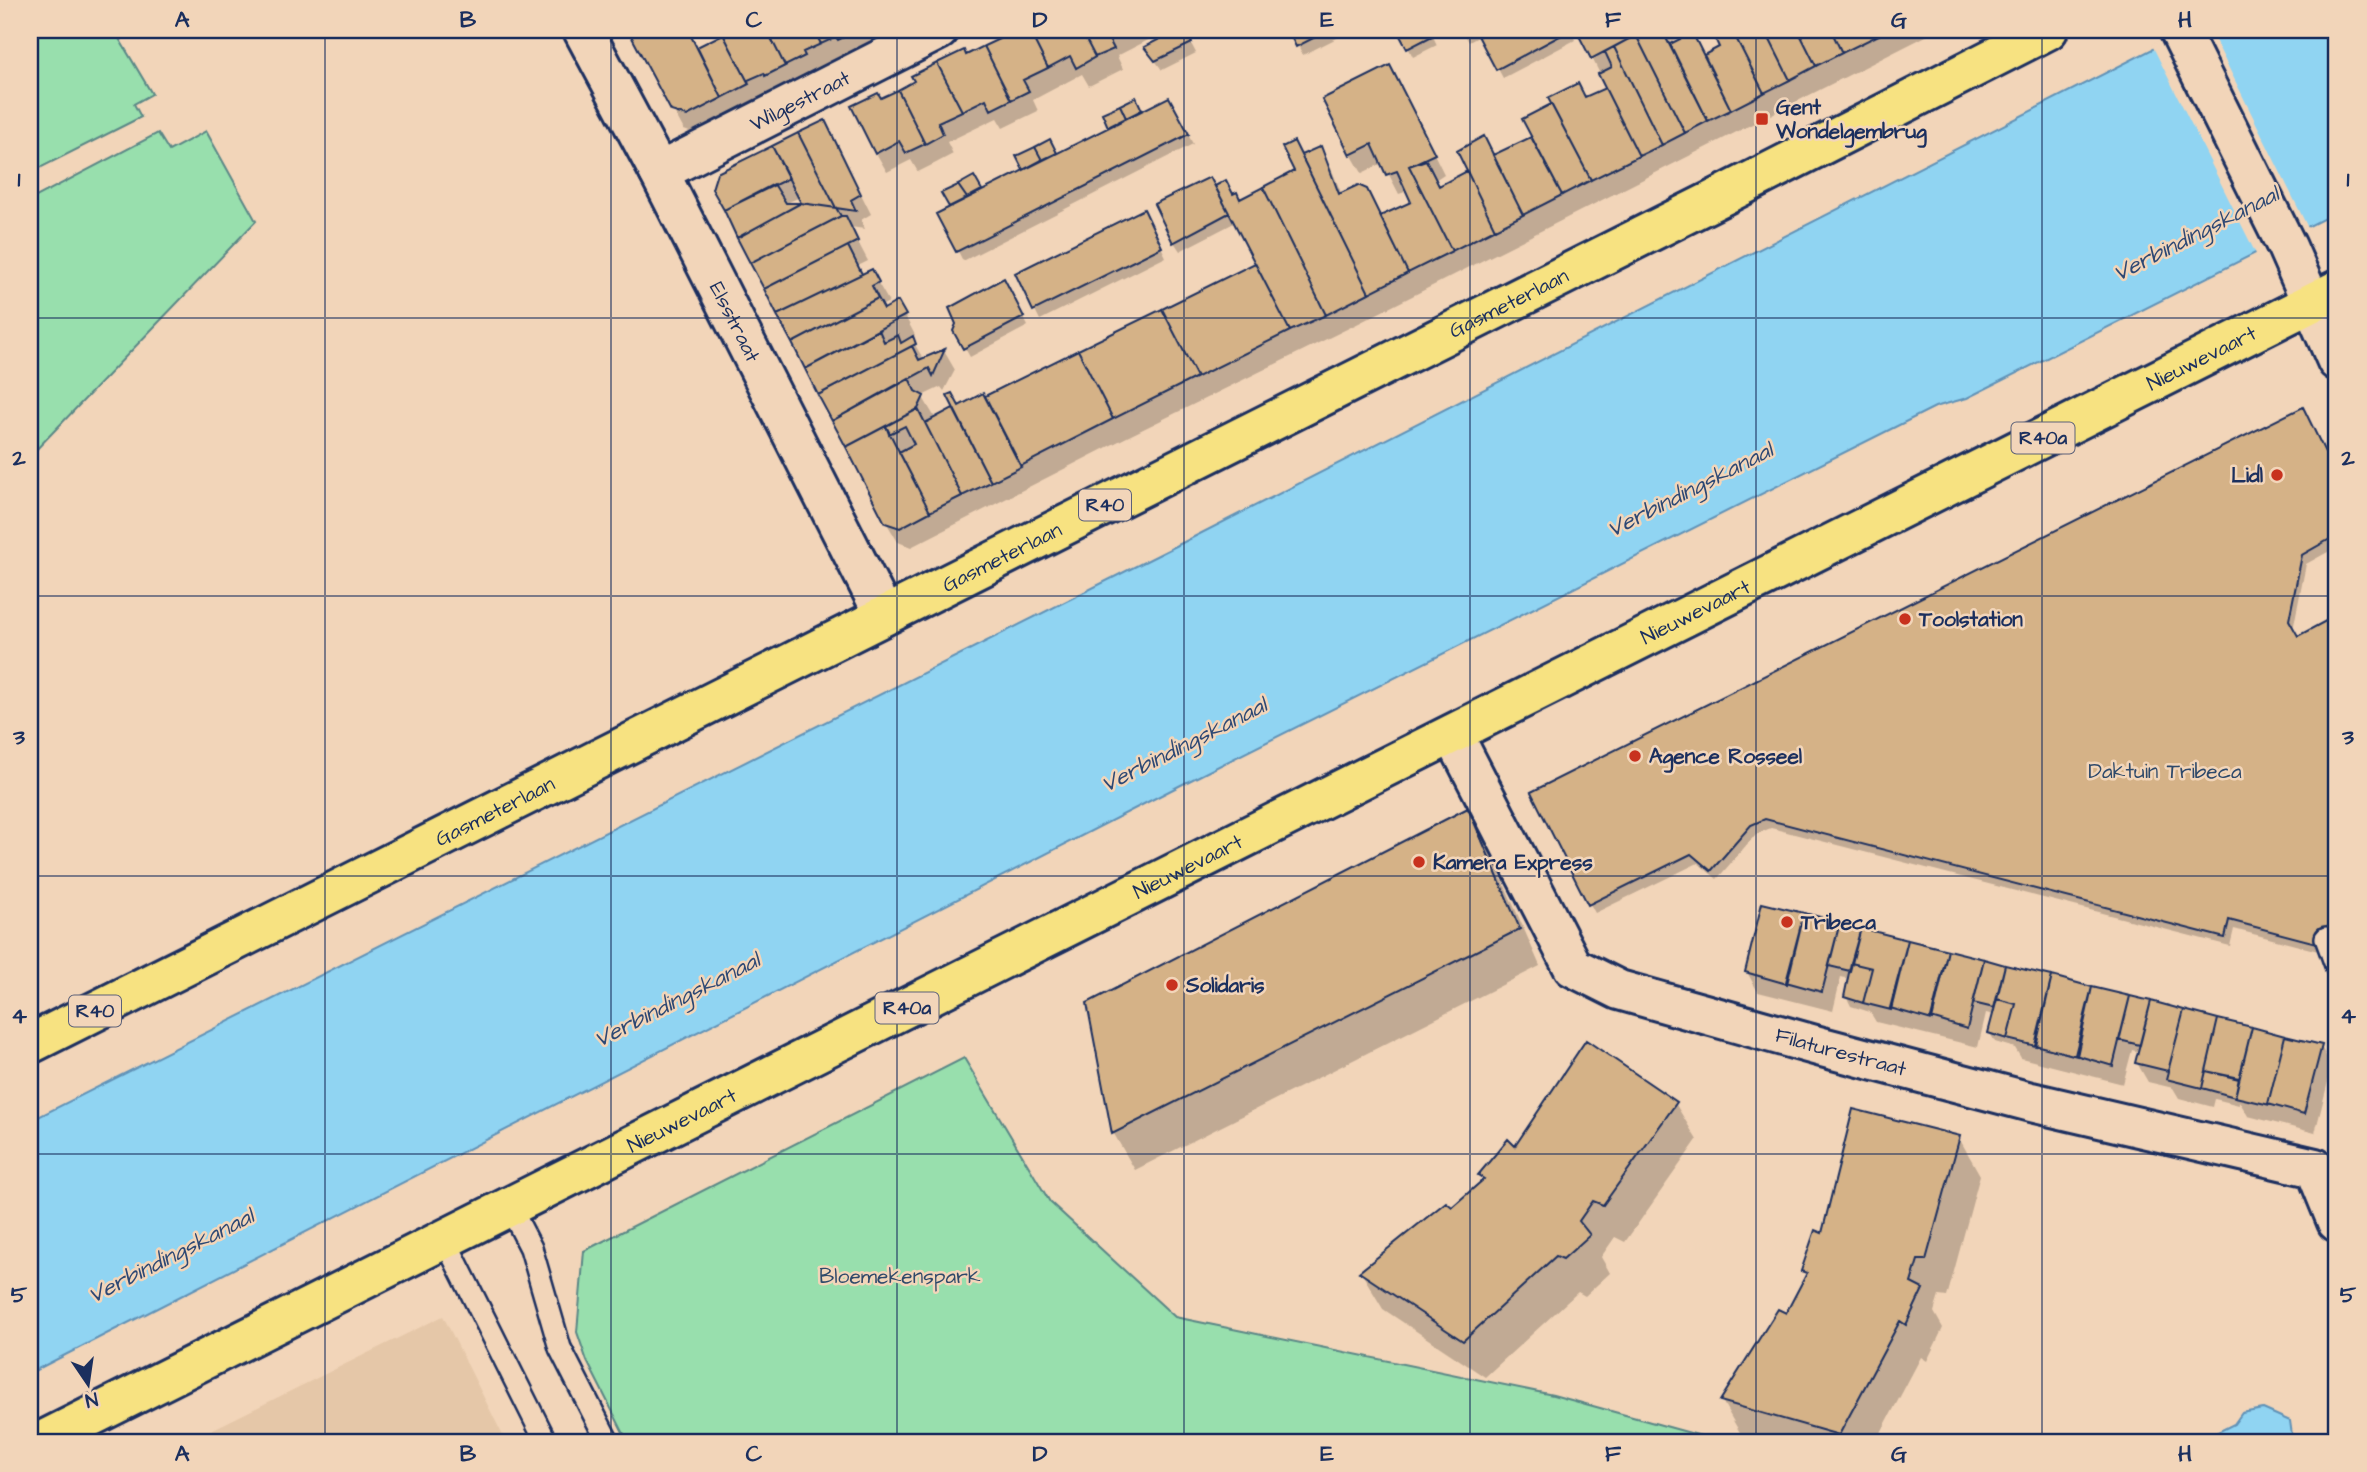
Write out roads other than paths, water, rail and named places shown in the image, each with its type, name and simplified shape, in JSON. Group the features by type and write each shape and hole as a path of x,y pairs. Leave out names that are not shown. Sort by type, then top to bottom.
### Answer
{"main road":[{"name":"Gasmeterlaan","path":"30,1044 2048,30"},
{"name":"Nieuwevaart","path":"40,1442 2324,297"}],"street":[{"name":"Elsstraat","path":"583,30 659,172 884,615"},
{"name":"Wilgestraat","path":"659,172 939,30"},
{"path":"2179,30 2287,247 2324,297 2337,361"},
{"name":"Filaturestraat","path":"1453,734 1573,967 1619,990 1822,1047 2018,1099 2315,1168 2337,1222"}],"lane":[{"path":"2326,938 2337,968"},
{"path":"510,1207 531,1248 560,1348 608,1442"},
{"path":"445,1240 547,1442"}],"water":[{"name":"Verbindingskanaal","path":"2190,30 2337,30 2337,212 1967,398 1935,407 1179,786 30,1373 30,1121 1178,545"},
{"path":"2263,1409 2290,1421 2293,1442 2198,1442 2234,1424 2242,1413"}],"place":[{"name":"Gent Wondelgembrug","path":"1762,119"},
{"name":"Lidl","path":"2277,475"},
{"name":"Toolstation","path":"1905,619"},
{"name":"Agence Rosseel","path":"1635,756"},
{"name":"Kamera Express","path":"1419,862"},
{"name":"Tribeca","path":"1787,922"},
{"name":"Solidaris","path":"1172,985"}],"park label":[{"name":"Daktuin Tribeca","path":"2165,771"},
{"name":"Bloemekenspark","path":"900,1276"}]}
